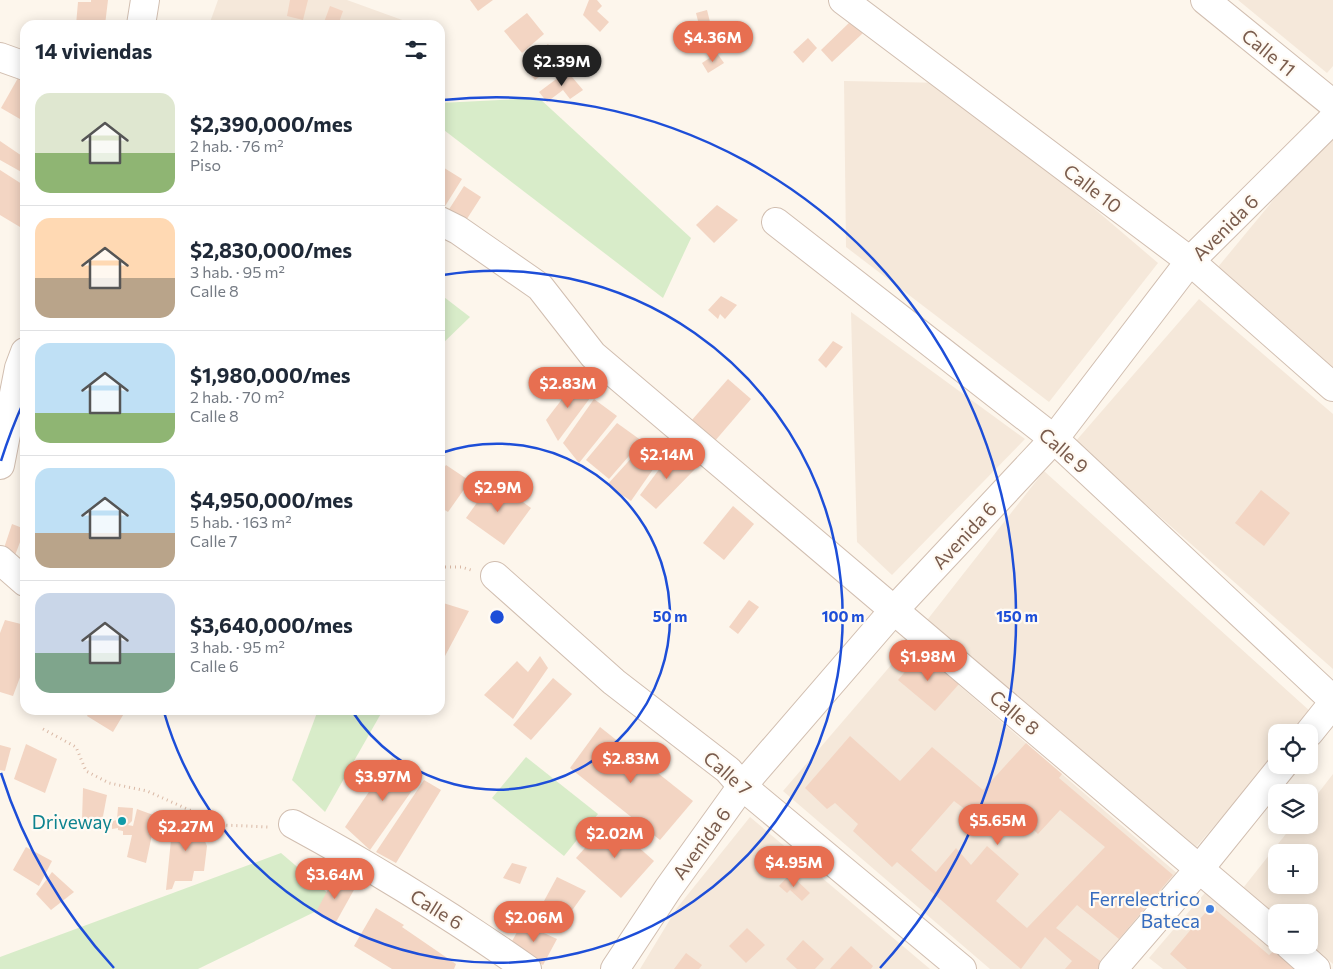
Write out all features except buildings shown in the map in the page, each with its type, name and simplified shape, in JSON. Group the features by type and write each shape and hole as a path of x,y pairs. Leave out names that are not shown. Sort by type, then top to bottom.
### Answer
{"street":[{"path":"142,20 145,0"},
{"name":"Calle 10","path":"843,0 1190,261 1333,387"},
{"name":"Calle 11","path":"1205,0 1333,104"},
{"path":"0,57 20,64"},
{"name":"Avenida 6","path":"615,969 668,889 742,786 894,610 1054,439 1190,261 1333,119"},
{"name":"Calle 9","path":"776,222 1054,439 1333,701"},
{"name":"Calle 8","path":"445,224 458,230 540,287 593,355 1268,927"},
{"path":"0,465 9,428 20,365"},
{"path":"0,560 20,578"},
{"name":"Calle 7","path":"495,576 614,682 728,770 742,786 962,969"},
{"path":"1316,724 1333,701"},
{"path":"1113,969 1200,868 1276,774"},
{"name":"Calle 6","path":"293,824 375,870 478,934 527,969"},
{"path":"1299,954 1316,969"}],"path":[{"path":"445,567 461,567 495,576"},
{"path":"43,729 76,747 86,771 109,783 147,791 223,825 260,828 293,824"}],"shaded area":[{"path":"218,0 347,0 402,20 211,20"},
{"path":"1238,0 1333,0 1333,66 1327,73"},
{"path":"844,81 947,83 1158,263 1049,402 846,247"},
{"path":"1333,130 1333,369 1218,267"},
{"path":"1199,299 1333,414 1333,669 1075,442"},
{"path":"851,312 1025,439 892,575 857,542"},
{"path":"1044,471 1311,712 1301,724 1268,724 1268,763 1192,852 924,624"},
{"path":"910,643 1179,875 1098,969 990,969 783,791"},
{"path":"1333,774 1333,964 1318,951 1318,904 1268,904 1268,908 1243,888 1268,856 1268,894 1318,894 1318,844 1278,844 1286,834 1318,834 1318,793"},
{"path":"750,817 930,969 640,969 677,908"},
{"path":"1210,887 1268,938 1268,954 1286,954 1303,969 1163,969 1149,958"}],"green space":[{"path":"539,98 691,238 663,298 445,131 445,103"},
{"path":"445,298 470,317 445,341"},
{"path":"316,715 380,715 325,812 292,780"},
{"path":"526,757 598,814 564,856 492,798"},
{"path":"281,853 337,901 198,969 0,969 0,957"}],"place":[{"name":"Driveway","path":"122,821"},
{"name":"Ferrelectrico Bateca","path":"1210,909"}]}
